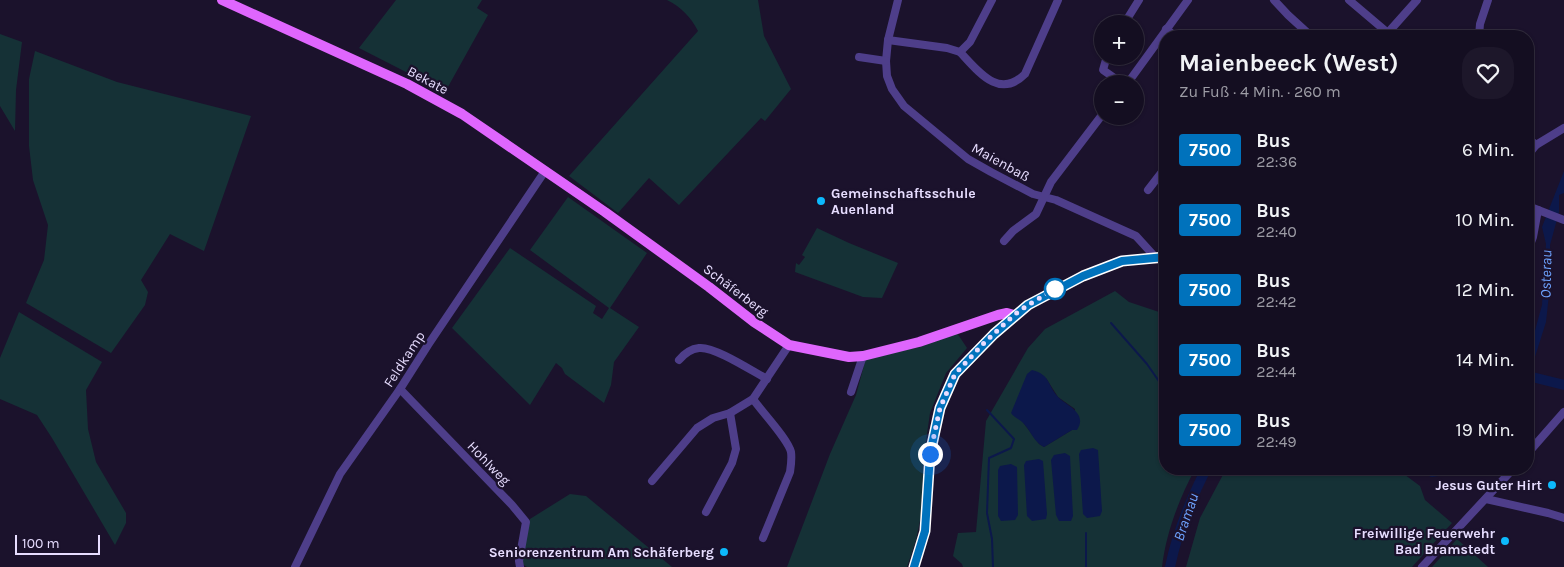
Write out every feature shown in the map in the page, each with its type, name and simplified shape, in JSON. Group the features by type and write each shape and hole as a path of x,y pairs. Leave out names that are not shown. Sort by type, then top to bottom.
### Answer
{"main road":[{"name":"Bekate","path":"222,0 407,84 462,114 605,212"},
{"name":"Schäferberg","path":"605,212 710,287 754,322 789,345 849,357 863,356 919,342 998,315 1007,313 1014,315"}],"street":[{"name":"Maienbaß","path":"898,0 888,40 886,60 887,76 892,89 904,106 968,159 1043,197 1076,208 1136,236 1156,258"},
{"path":"960,52 970,42 992,0"},
{"path":"888,40 947,48 960,52 978,72 993,82 1001,85 1010,84 1025,74 1058,0"},
{"path":"1130,15 1139,0"},
{"path":"1166,29 1188,0"},
{"path":"1274,0 1304,30"},
{"path":"1349,0 1381,30"},
{"path":"1390,30 1417,0"},
{"path":"1480,30 1488,0"},
{"path":"1132,75 1159,38"},
{"path":"859,57 886,60"},
{"path":"1104,65 1103,70 1111,75"},
{"path":"1004,241 1013,231 1036,214 1051,182 1094,125"},
{"path":"1534,148 1564,128"},
{"name":"Feldkamp","path":"295,567 340,474 400,389 545,172"},
{"path":"1148,190 1159,176"},
{"path":"1534,208 1562,219"},
{"path":"1534,232 1538,210"},
{"path":"1136,259 1140,254 1142,241"},
{"path":"914,567 925,531 930,454 940,408 955,374 1014,315 1048,293 1083,276 1122,261 1159,258"},
{"path":"652,481 697,428 713,418 730,413 753,399 789,345"},
{"path":"679,360 692,349 701,347 714,351 767,380"},
{"path":"851,392 863,356"},
{"name":"Hohlweg","path":"400,389 512,505 526,522 519,562 520,567"},
{"path":"753,399 790,450 792,462 790,472 763,538"},
{"path":"1534,446 1564,412"},
{"path":"706,512 732,463 736,449 730,413"},
{"path":"1422,567 1508,475"},
{"path":"1486,499 1564,518"}],"green space":[{"path":"396,0 482,0 477,8 488,15 444,94 359,48"},
{"path":"667,0 758,0 764,36 791,89 765,121 761,118 679,205 649,178 618,213 569,176 698,31 685,13"},
{"path":"0,34 22,42 16,90 15,131 0,106"},
{"path":"35,51 117,82 251,116 204,251 170,234 141,280 148,292 145,305 111,353 26,303 44,260 48,225 33,180 29,146 29,79"},
{"path":"568,197 647,253 610,308 639,327 614,362 611,385 604,403 565,374 556,363 530,405 452,328 510,248 596,306 593,313 602,319 609,308 530,250"},
{"path":"817,228 898,263 882,298 863,297 795,272 796,263 799,265 805,257 802,255"},
{"path":"1115,291 1129,302 1159,312 1159,475 1192,475 1174,516 1162,567 963,567 953,556 958,533 976,532 986,421 1028,348 1045,329","holes":["1046,378 1058,397 1075,409 1072,430 1044,447 1039,444 1022,421"]},
{"path":"19,312 102,362 86,390 88,429 96,462 126,513 126,523 115,545 37,415 0,399 0,358"},
{"path":"957,333 967,348 946,373 930,413 924,455 921,516 916,540 907,567 787,567 830,454 856,395 866,358 920,347"},
{"path":"1223,475 1405,475 1420,486 1425,500 1452,523 1412,567 1186,567 1200,518"},
{"path":"570,494 586,496 672,567 527,567 522,564 530,519"},
{"path":"1457,539 1488,567 1432,567"}],"water":[{"name":"Osterau","path":"1564,171 1564,193 1559,195 1559,212 1550,245 1551,276 1546,322 1534,360 1534,334 1542,305 1546,244 1542,227"},
{"path":"1032,370 1046,378 1058,397 1075,410 1080,419 1077,430 1072,430 1044,447 1037,442 1024,424 1011,413 1027,374"},
{"path":"1093,448 1098,450 1102,511 1100,516 1087,518 1083,514 1079,454 1081,450"},
{"path":"1065,453 1070,456 1073,516 1071,521 1059,521 1056,515 1051,460 1054,455"},
{"path":"1039,459 1043,461 1047,514 1046,519 1032,521 1027,516 1024,465 1026,461"},
{"path":"1011,464 1017,467 1018,515 1015,520 1001,521 998,516 998,470 1000,466"}],"waterway":[{"path":"1111,323 1147,364 1159,381"},
{"path":"1534,378 1564,385"},
{"path":"987,410 1014,439 1011,448 989,458 987,513 992,539 993,567"},
{"name":"Bramau","path":"1170,567 1176,541 1203,475"},
{"path":"1086,533 1086,567"}],"bus line":[{"name":"7500","path":"914,567 925,531 930,454 940,408 955,374 1014,315 1055,289 1122,261 1159,257"}],"place":[{"name":"Gemeinschaftsschule Auenland","path":"821,201"},
{"name":"Jesus Guter Hirt","path":"1552,485"},
{"name":"Freiwillige Feuerwehr Bad Bramstedt","path":"1505,541"},
{"name":"Seniorenzentrum Am Schäferberg","path":"724,552"}],"route":[{"path":"930,454 940,408 955,374 1014,315 1055,289"}]}
